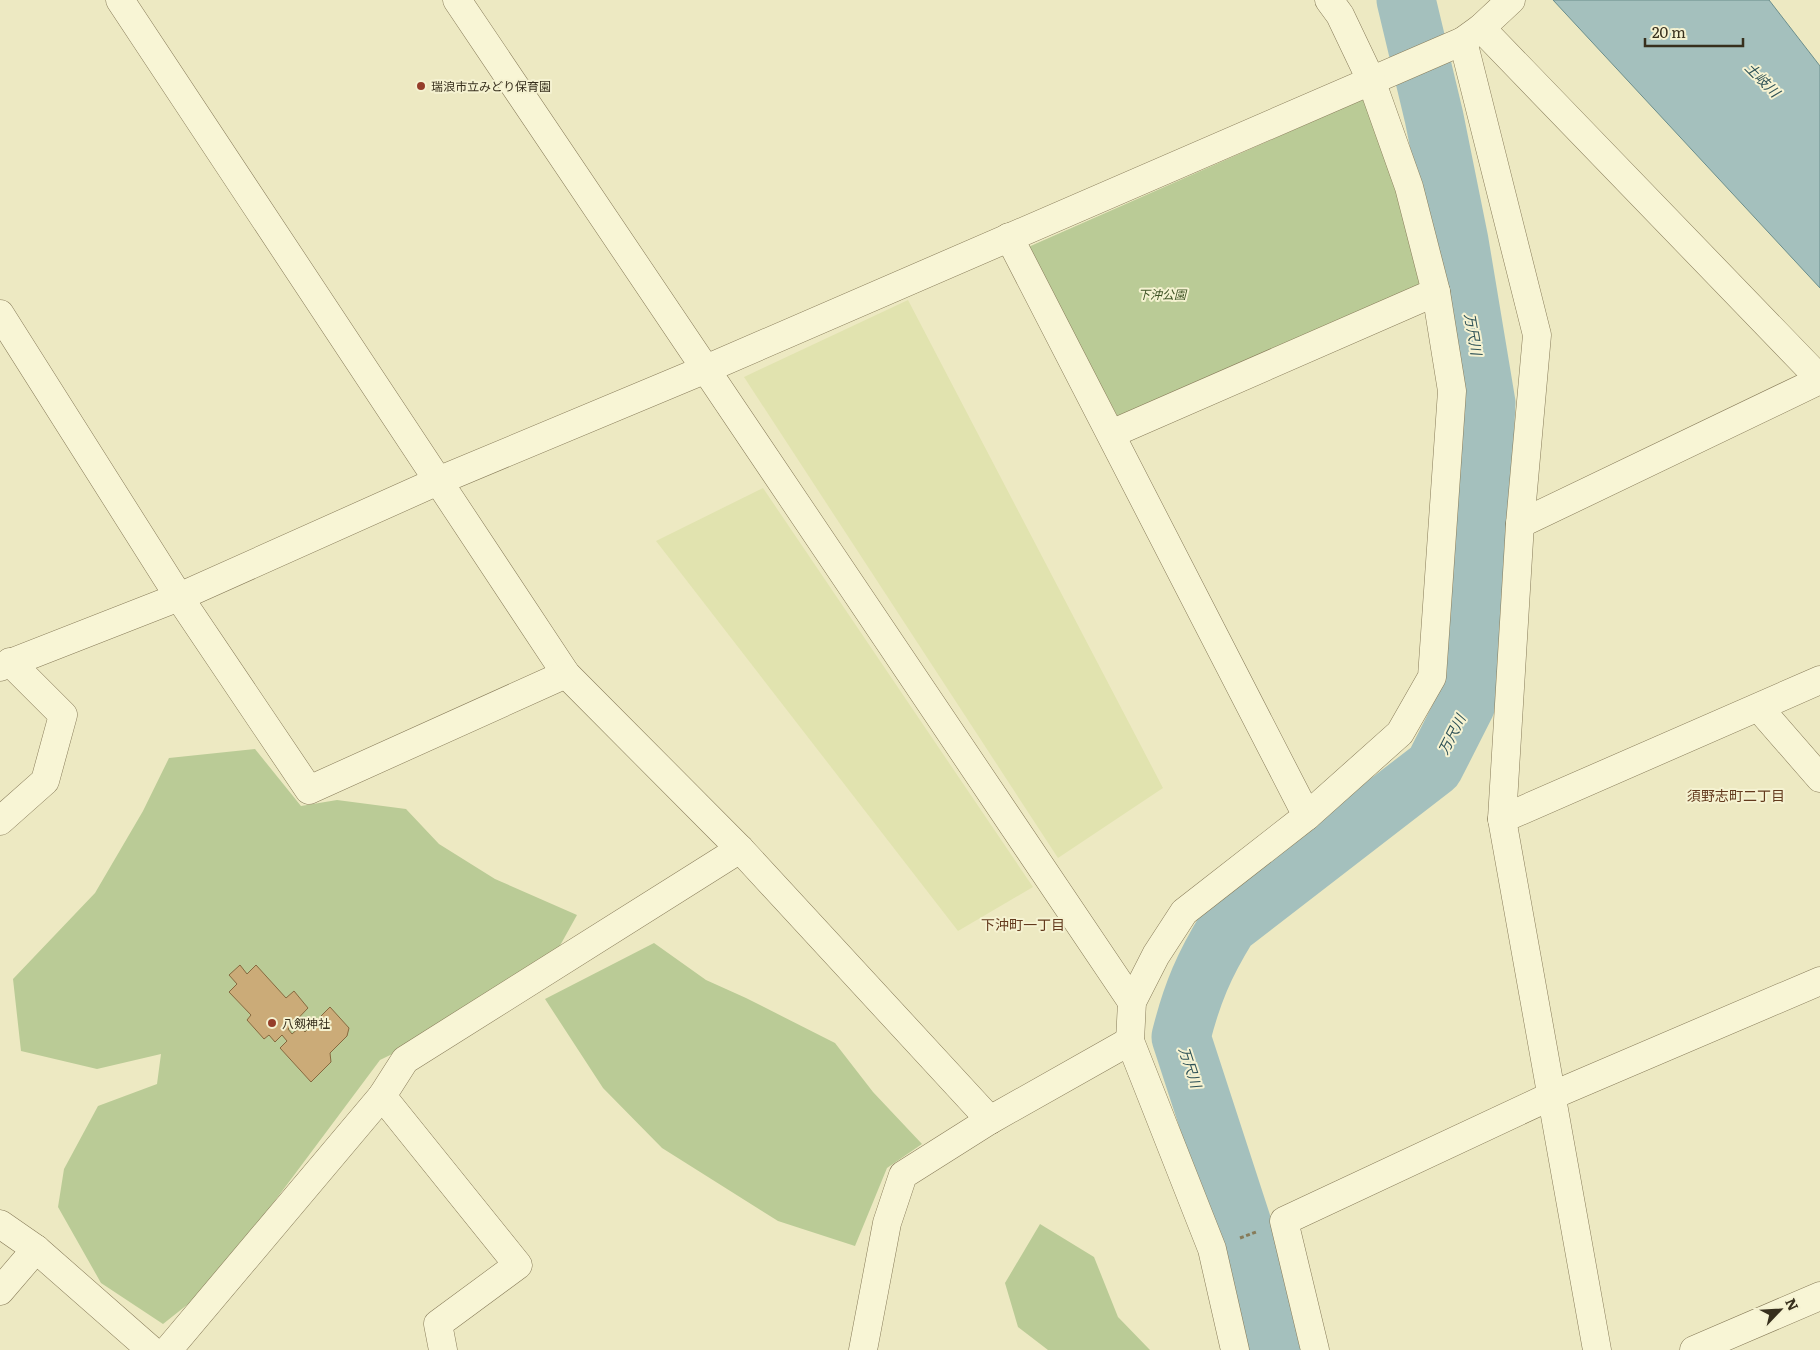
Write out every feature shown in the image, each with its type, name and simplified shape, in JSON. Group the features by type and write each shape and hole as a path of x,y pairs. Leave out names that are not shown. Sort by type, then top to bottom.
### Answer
{"street":[{"path":"120,0 566,674 740,849 990,1120"},
{"path":"457,0 1132,1002"},
{"path":"1235,1350 1212,1249 1130,1041 1132,1002 1156,955 1184,912 1307,816 1400,733 1432,677 1452,391 1436,292 1409,187 1371,80 1340,15 1329,0"},
{"path":"0,822 45,781 64,715 5,665 178,597 438,481 706,369 1371,80 1472,34 1511,0"},
{"path":"1472,34 1820,380 1520,524"},
{"path":"1472,34 1537,335 1520,524 1502,819 1597,1350"},
{"path":"1009,237 1307,816"},
{"path":"1111,434 1436,292"},
{"path":"0,314 178,597 308,790 566,674"},
{"path":"1502,819 1820,680"},
{"path":"1759,708 1820,778"},
{"path":"168,1350 382,1096 405,1060 740,849"},
{"path":"1315,1350 1284,1221 1551,1096 1820,980"},
{"path":"863,1350 887,1223 903,1175 990,1120 1130,1041"},
{"path":"382,1096 518,1265 438,1324 442,1350"},
{"path":"0,1224 36,1249 151,1350"},
{"path":"0,1291 36,1249"},
{"path":"1694,1350 1820,1296"}],"path":[{"path":"1212,1249 1284,1221"}],"green space":[{"name":"下沖公園","path":"1368,97 1425,282 1119,419 1026,248"},
{"path":"908,300 1163,788 1058,858 744,377"},
{"path":"763,488 1033,887 958,931 656,541"},
{"path":"255,749 301,806 337,800 406,809 439,844 495,879 577,915 557,951 425,1038 380,1060 212,1285 163,1324 101,1283 58,1207 64,1169 98,1106 157,1084 161,1054 97,1069 21,1051 13,979 95,893 143,811 169,758"},
{"path":"654,943 706,980 835,1043 873,1092 922,1144 887,1168 855,1246 778,1221 662,1148 603,1088 545,999"},
{"path":"1040,1224 1094,1257 1118,1317 1150,1350 1048,1350 1018,1327 1005,1283"}],"water":[{"name":"土岐川","path":"1553,0 1769,0 1820,66 1820,288"}],"building":[{"name":"八剱神社","path":"240,965 247,974 256,965 286,998 294,991 308,1008 288,1029 292,1034 300,1027 305,1032 330,1007 349,1028 347,1036 330,1053 331,1062 311,1082 280,1048 287,1041 282,1035 275,1042 269,1035 264,1039 247,1020 251,1015 229,992 237,984 229,975"}],"waterway":[{"name":"万尺川","path":"1272,1350 1271,1313 1181,1037 1185,1021 1194,993 1212,954 1228,926 1434,767 1466,704 1478,569 1486,403 1459,241 1434,117 1406,0"}],"place":[{"name":"瑞浪市立みどり保育園","path":"421,86"},
{"name":"八剱神社","path":"272,1023"}],"district":[{"name":"須野志町二丁目","path":"1736,795"},
{"name":"下沖町一丁目","path":"1023,924"}]}
